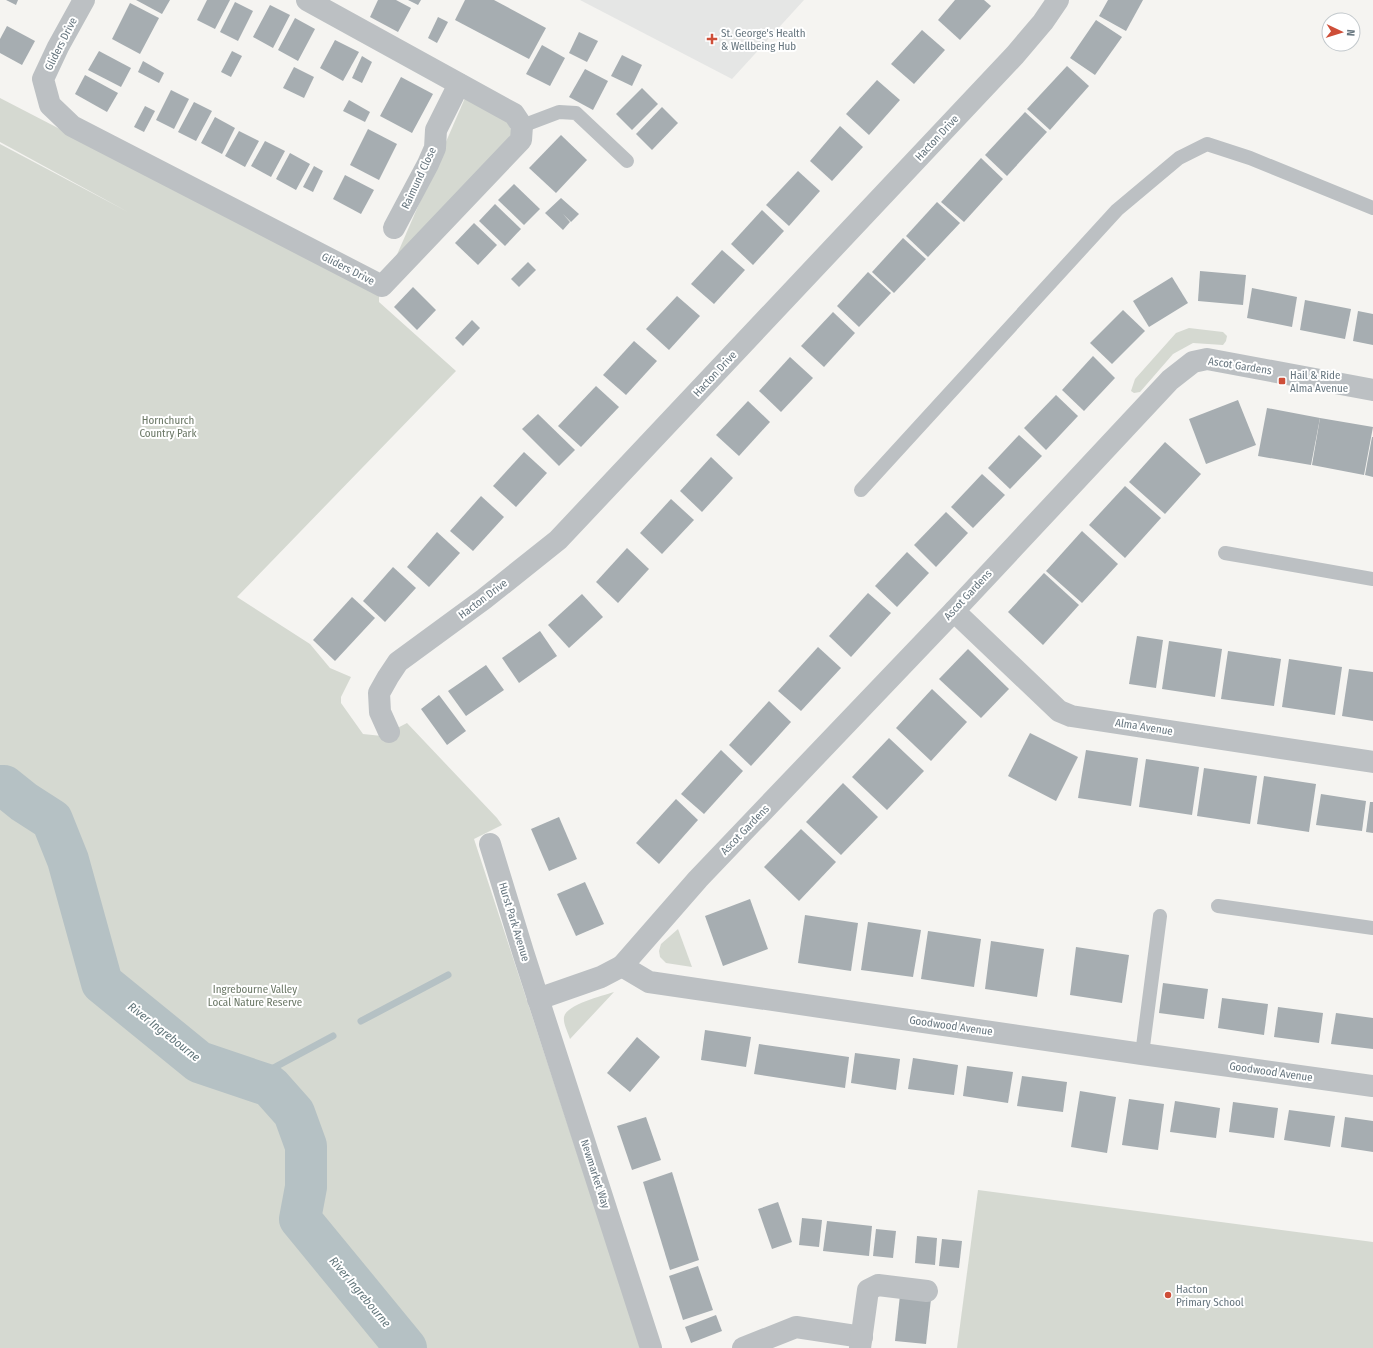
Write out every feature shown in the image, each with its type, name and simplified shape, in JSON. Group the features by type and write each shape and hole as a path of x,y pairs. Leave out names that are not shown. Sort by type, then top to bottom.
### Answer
{"street":[{"name":"Gliders Drive","path":"84,0 58,47 43,80 50,105 72,126 382,286 521,140 522,126"},
{"path":"307,0 333,6 459,84 514,114 522,126"},
{"name":"Hacton Drive","path":"389,732 380,712 379,693 398,662 484,599 558,540 1015,56 1043,22 1058,0"},
{"name":"Raimund Close","path":"394,228 428,164 435,148 436,130 459,84"},
{"name":"Ascot Gardens","path":"622,966 698,880 954,611 1170,380 1193,362 1207,359 1373,390"},
{"name":"Alma Avenue","path":"954,611 1059,711 1071,716 1373,762"},
{"name":"Hurst Park Avenue","path":"490,844 538,999"},
{"path":"538,999 601,977 622,966"},
{"name":"Goodwood Avenue","path":"622,966 649,982 1373,1086"},
{"name":"Newmarket Way","path":"538,999 652,1348"},
{"path":"743,1348 796,1327 861,1342 868,1290 878,1285 927,1291"}],"lane":[{"path":"522,126 558,112 576,113 627,161"},
{"path":"861,490 1117,210 1179,158 1207,144 1250,158 1373,208"},
{"path":"1225,553 1373,579"},
{"path":"1218,906 1373,928"},
{"path":"1142,1054 1160,916"}],"shaded area":[{"name":"St. George's Health & Wellbeing Hub","path":"580,0 804,0 732,79"}],"green space":[{"name":"Ingrebourne Valley Local Nature Reserve","path":"0,98 379,294 379,302 456,371 237,597 310,644 330,668 351,677 341,697 341,703 363,734 382,736 407,723 502,825 474,839 641,1348 0,1348 0,144 128,212 0,142"},
{"path":"465,98 507,119 513,135 396,257"},
{"path":"1189,328 1223,332 1227,336 1226,341 1223,345 1193,343 1173,354 1140,392 1134,393 1131,391 1135,379 1176,333"},
{"path":"678,929 692,967 666,963 660,957 659,951 661,944"},
{"path":"614,992 570,1039 564,1022 564,1017 567,1012 578,1004"},
{"name":"Hacton Primary School","path":"978,1190 1373,1242 1373,1348 957,1348"}],"building":[{"path":"6,0 18,0 16,5"},
{"path":"136,0 170,0 162,14"},
{"path":"207,0 230,0 215,29 197,20"},
{"path":"378,0 396,0 411,8 398,32 370,17"},
{"path":"408,0 421,0 418,5"},
{"path":"465,0 494,0 546,28 529,59 455,20"},
{"path":"955,0 984,0 991,6 960,40 938,20"},
{"path":"1108,0 1143,0 1126,31 1099,16"},
{"path":"235,2 253,11 238,41 220,32"},
{"path":"130,3 159,18 140,54 112,39"},
{"path":"270,5 290,15 273,48 253,37"},
{"path":"438,17 448,22 437,43 428,38"},
{"path":"295,18 315,29 298,61 278,50"},
{"path":"1096,20 1122,37 1095,75 1070,58"},
{"path":"7,26 35,41 22,65 0,53 0,39"},
{"path":"922,30 945,50 914,84 891,64"},
{"path":"579,32 598,41 587,62 569,53"},
{"path":"335,40 359,52 343,81 320,68"},
{"path":"542,45 565,58 550,86 526,74"},
{"path":"99,51 131,68 121,87 88,70"},
{"path":"232,51 242,56 231,77 221,72"},
{"path":"622,55 642,65 632,86 611,76"},
{"path":"362,56 372,62 362,83 352,78"},
{"path":"143,61 164,73 159,83 138,72"},
{"path":"1067,66 1089,86 1050,130 1027,109"},
{"path":"294,67 314,77 304,98 283,88"},
{"path":"585,69 608,81 593,110 569,97"},
{"path":"85,75 118,93 107,112 75,94"},
{"path":"401,77 433,94 412,133 380,116"},
{"path":"877,80 900,100 869,135 846,114"},
{"path":"642,88 658,104 632,130 616,114"},
{"path":"171,90 189,99 174,129 156,120"},
{"path":"349,100 370,112 365,122 343,111"},
{"path":"194,102 212,111 196,141 178,132"},
{"path":"145,106 155,111 144,132 134,127"},
{"path":"662,107 678,123 652,150 636,134"},
{"path":"1025,112 1047,132 1007,176 985,155"},
{"path":"215,117 235,128 222,154 201,143"},
{"path":"840,126 863,147 832,181 810,161"},
{"path":"368,129 397,144 379,180 350,165"},
{"path":"239,131 259,141 245,167 225,156"},
{"path":"561,135 587,160 556,193 529,168"},
{"path":"265,141 285,151 271,177 251,166"},
{"path":"290,153 310,164 296,190 276,179"},
{"path":"981,158 1003,179 964,222 941,202"},
{"path":"314,166 323,171 313,192 303,187"},
{"path":"798,171 820,191 789,226 766,205"},
{"path":"345,175 374,190 361,214 333,199"},
{"path":"514,184 540,209 524,225 498,200"},
{"path":"561,198 579,214 571,222 563,214 570,222 563,230 545,213"},
{"path":"937,202 960,223 928,257 906,236"},
{"path":"495,204 521,229 505,246 479,221"},
{"path":"762,210 784,231 753,265 731,244"},
{"path":"474,223 497,245 478,265 455,243"},
{"path":"903,238 926,259 894,293 872,272"},
{"path":"722,250 745,270 714,304 691,284"},
{"path":"528,262 536,270 519,287 511,279"},
{"path":"1200,271 1246,275 1243,305 1198,301"},
{"path":"868,272 891,293 859,327 837,306"},
{"path":"1172,277 1188,303 1149,327 1133,301"},
{"path":"413,287 436,310 417,330 394,307"},
{"path":"1252,288 1297,297 1292,327 1247,318"},
{"path":"677,296 700,316 669,350 646,329"},
{"path":"1305,300 1351,309 1345,339 1300,330"},
{"path":"1123,310 1145,331 1112,364 1090,343"},
{"path":"1358,311 1373,314 1373,345 1353,341"},
{"path":"833,312 855,333 824,367 801,346"},
{"path":"472,320 480,328 463,346 455,338"},
{"path":"634,341 657,361 626,395 603,375"},
{"path":"1093,356 1115,378 1084,411 1062,390"},
{"path":"790,357 813,378 781,412 759,391"},
{"path":"596,386 619,407 581,447 558,426"},
{"path":"1056,395 1078,416 1046,450 1024,428"},
{"path":"1238,400 1256,445 1206,464 1189,419"},
{"path":"748,401 770,422 739,456 716,435"},
{"path":"1267,408 1320,418 1311,465 1258,456"},
{"path":"538,414 575,450 559,466 522,429"},
{"path":"1320,418 1373,427 1364,475 1312,465"},
{"path":"1019,435 1042,456 1010,489 988,468"},
{"path":"1373,437 1373,477 1365,475"},
{"path":"1165,442 1201,474 1165,514 1129,482"},
{"path":"524,452 547,473 516,507 493,486"},
{"path":"711,457 733,478 702,512 680,491"},
{"path":"982,474 1005,495 973,528 951,507"},
{"path":"1125,486 1161,518 1125,558 1089,525"},
{"path":"481,496 504,517 473,551 450,531"},
{"path":"671,499 694,520 662,554 640,533"},
{"path":"946,512 968,533 936,567 914,545"},
{"path":"1082,531 1118,564 1082,603 1046,571"},
{"path":"437,532 460,553 429,587 407,567"},
{"path":"627,548 649,569 618,603 596,582"},
{"path":"907,552 929,573 897,607 875,586"},
{"path":"393,567 416,588 385,622 363,601"},
{"path":"1044,573 1079,605 1043,645 1008,612"},
{"path":"868,593 891,613 851,657 829,636"},
{"path":"582,594 603,617 569,648 548,625"},
{"path":"352,597 375,618 335,661 313,640"},
{"path":"540,631 557,656 519,683 502,658"},
{"path":"1137,636 1163,640 1156,688 1129,684"},
{"path":"1169,641 1222,649 1215,697 1162,689"},
{"path":"818,647 841,668 801,711 778,691"},
{"path":"968,649 1009,689 981,718 939,679"},
{"path":"1228,651 1281,659 1274,706 1221,699"},
{"path":"1289,659 1342,667 1335,715 1282,707"},
{"path":"486,665 504,690 466,716 448,691"},
{"path":"1349,669 1373,672 1373,721 1342,716"},
{"path":"932,689 967,722 931,761 896,728"},
{"path":"439,695 466,731 447,745 421,709"},
{"path":"769,701 791,722 751,766 729,745"},
{"path":"1030,733 1078,757 1056,801 1008,776"},
{"path":"889,738 924,771 887,810 852,777"},
{"path":"721,750 743,771 704,814 681,794"},
{"path":"1086,750 1138,758 1131,806 1078,798"},
{"path":"1146,759 1199,767 1192,815 1139,807"},
{"path":"1204,768 1257,776 1250,824 1197,816"},
{"path":"1264,776 1316,784 1309,832 1257,824"},
{"path":"843,783 878,817 841,855 806,822"},
{"path":"1321,794 1366,801 1362,831 1316,825"},
{"path":"676,799 698,820 659,864 636,843"},
{"path":"1370,802 1373,802 1373,833 1366,832"},
{"path":"559,817 577,859 549,871 531,829"},
{"path":"801,829 836,862 799,901 764,867"},
{"path":"585,882 604,924 576,936 557,894"},
{"path":"750,899 768,949 723,966 705,916"},
{"path":"805,915 858,923 851,971 798,963"},
{"path":"868,922 921,930 913,977 861,970"},
{"path":"928,931 981,939 974,987 921,979"},
{"path":"991,941 1044,949 1037,997 985,989"},
{"path":"1076,947 1129,955 1122,1003 1070,995"},
{"path":"1163,983 1208,989 1204,1019 1159,1013"},
{"path":"1222,998 1268,1004 1264,1035 1218,1028"},
{"path":"1278,1007 1323,1013 1319,1043 1274,1037"},
{"path":"1336,1013 1373,1018 1373,1049 1331,1044"},
{"path":"705,1030 751,1037 746,1067 701,1060"},
{"path":"637,1037 660,1057 630,1092 607,1073"},
{"path":"759,1044 849,1057 845,1088 754,1074"},
{"path":"855,1053 900,1059 896,1090 851,1083"},
{"path":"913,1058 958,1065 954,1095 908,1089"},
{"path":"967,1066 1013,1072 1008,1103 963,1096"},
{"path":"1022,1076 1067,1082 1063,1112 1017,1106"},
{"path":"1080,1091 1116,1097 1107,1153 1071,1147"},
{"path":"1129,1099 1164,1104 1158,1150 1122,1145"},
{"path":"1175,1101 1220,1108 1216,1138 1170,1132"},
{"path":"1233,1102 1278,1108 1274,1138 1229,1132"},
{"path":"1289,1110 1335,1116 1330,1147 1284,1140"},
{"path":"646,1117 661,1160 632,1170 617,1126"},
{"path":"1345,1117 1373,1121 1373,1152 1341,1147"},
{"path":"672,1172 699,1260 670,1270 643,1182"},
{"path":"778,1202 792,1242 772,1249 758,1209"},
{"path":"802,1218 822,1220 819,1247 799,1245"},
{"path":"827,1221 872,1226 869,1256 823,1251"},
{"path":"876,1229 896,1231 893,1258 873,1256"},
{"path":"917,1236 937,1238 935,1265 915,1263"},
{"path":"942,1239 962,1241 959,1268 939,1266"},
{"path":"698,1266 713,1310 683,1320 669,1276"},
{"path":"900,1295 931,1299 926,1344 895,1341"},
{"path":"716,1315 722,1331 691,1343 685,1327"}],"waterway":[{"name":"River Ingrebourne","path":"0,786 4,786 24,802 52,820 68,860 102,983 199,1062 270,1086 294,1113 306,1146 306,1187 300,1219 406,1348"},
{"path":"361,1021 448,975"},
{"path":"251,1080 333,1036"}],"place":[{"name":"St. George's Health & Wellbeing Hub","path":"712,39"},
{"name":"Hail & Ride Alma Avenue","path":"1282,381"},
{"name":"Hacton Primary School","path":"1168,1295"}],"park label":[{"name":"Hornchurch Country Park","path":"168,426"}]}
